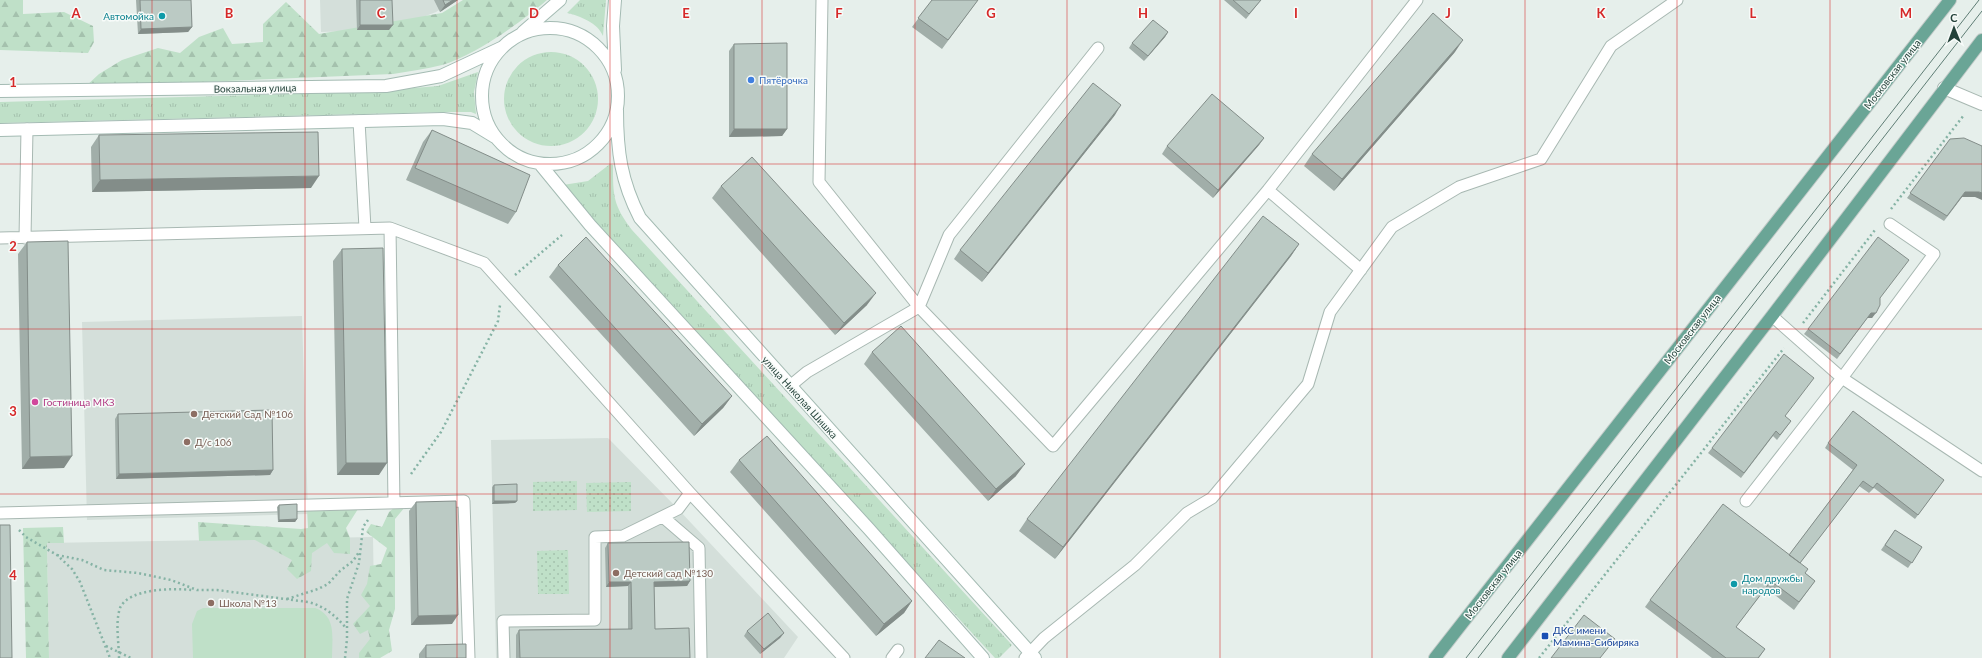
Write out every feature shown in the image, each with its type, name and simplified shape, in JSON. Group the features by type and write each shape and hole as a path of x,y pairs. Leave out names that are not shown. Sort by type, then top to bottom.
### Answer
{"main road":[{"path":"495,137 486,120 482,101 483,88 491,63 503,47 519,36 560,0"},
{"path":"0,130 443,119 472,123 495,137 518,156 540,164 559,164 579,158 597,146 610,130 617,110 619,93 616,77 613,26 615,0"},
{"name":"Московская улица","path":"1435,658 1950,0"},
{"path":"519,36 538,29 558,28 578,34 594,44 608,59 616,77"},
{"path":"1508,658 1772,316 1982,40"},
{"name":"Вокзальная улица","path":"0,91 386,86 441,76 503,47"},
{"path":"1944,88 1978,102"},
{"name":"улица Николая Шишка","path":"617,110 617,135 623,179 640,218 1030,656"},
{"path":"540,164 590,225 869,529 983,658"}],"lane":[{"path":"822,0 818,182 919,307 1053,446 1268,190 1417,0"},
{"path":"1030,656 1135,565 1187,513 1212,498 1308,384 1330,312 1392,226 1459,187 1541,160 1611,46 1677,0"},
{"path":"790,386 807,372 919,307 949,235 1098,48"},
{"path":"360,121 365,228"},
{"path":"26,129 26,238"},
{"path":"1268,190 1360,270"},
{"path":"1746,501 1842,378 1934,254 1888,219"},
{"path":"390,228 394,503"},
{"path":"0,238 390,228 484,263 690,493 844,658"},
{"path":"1772,316 1842,378 1982,471"},
{"path":"504,658 503,621 595,620 595,537 623,536 678,509 690,493"},
{"path":"2,513 464,501 468,658"},
{"path":"663,517 699,548 701,658"}],"path":[{"path":"1888,219 1978,102"},
{"path":"1539,658 1794,335 1877,227"},
{"path":"393,490 410,475 441,432 498,320 504,286 521,268 562,235"},
{"path":"346,658 348,639 346,628 347,599 359,563 362,527 373,513 376,503"},
{"path":"2,513 26,537 57,556 72,570 80,582 110,658"},
{"path":"286,600 328,584 340,571 353,561 361,549"},
{"path":"57,556 82,560 104,570 165,579 197,590"},
{"path":"119,658 118,619 121,607 133,597 150,590 217,590 308,602 320,605 339,619 346,628"},
{"path":"106,646 131,658"}],"shaded area":[{"path":"320,0 456,0 436,12 389,30 321,32"},
{"name":"Детский Сад №106","path":"302,316 308,514 87,520 82,322"},
{"name":"Детский сад №130","path":"608,438 678,509 798,637 784,658 496,658 491,440"},
{"name":"Школа №13","path":"373,537 375,658 49,658 47,543"}],"green space":[{"path":"0,0 23,0 23,14 64,12 93,26 94,42 88,53 0,50"},
{"path":"463,0 547,0 511,28 483,46 455,61 430,68 393,74 85,87 99,74 122,60 158,48 180,53 199,37 223,28 232,44 263,42 263,24 286,2 319,34 442,13"},
{"path":"580,0 606,0 603,36 601,31 593,24 583,18 567,13"},
{"path":"551,52 569,55 584,66 595,81 598,99 595,117 584,132 569,143 551,146 533,143 518,132 507,117 504,99 507,81 518,66 533,55"},
{"path":"478,72 474,92 476,114 471,112 443,112 0,123 0,102 365,92 438,86"},
{"path":"610,164 613,165 615,200 621,214 632,230 1012,645 999,658 995,658 623,254 563,185 588,181"},
{"path":"577,481 577,510 533,511 533,482"},
{"path":"631,482 631,511 587,512 586,483"},
{"path":"395,507 405,507 395,519 395,609 389,630 392,651 380,658 359,658 359,653 370,639 368,630 360,634 353,624 370,606 361,595 367,584 370,566 381,564 387,548 366,532 371,524 382,527 389,512"},
{"path":"307,509 358,509 346,528 350,538 350,554 334,553 327,543 312,553 311,571 297,579 287,569 292,560 255,540 199,541 198,522 301,529 308,528"},
{"path":"63,527 64,543 47,543 49,658 26,658 23,528"},
{"path":"568,550 569,594 538,594 537,551"},
{"path":"203,608 315,608 327,616 330,622 332,628 332,658 193,658 192,624 197,611"}],"building":[{"name":"Автомойка","path":"140,0 191,0 192,27 141,29"},
{"path":"360,0 392,0 393,25 360,25"},
{"path":"443,0 453,0 445,5"},
{"path":"932,0 978,0 948,40 918,18"},
{"path":"1233,0 1261,0 1249,14"},
{"path":"1433,13 1463,40 1342,179 1312,154"},
{"path":"1153,20 1168,32 1148,56 1132,43"},
{"path":"787,43 787,129 734,129 734,44"},
{"path":"1093,83 1121,105 988,273 960,250"},
{"path":"1212,94 1264,138 1218,190 1167,146"},
{"path":"432,130 530,175 516,212 415,168"},
{"path":"318,132 319,176 100,180 99,135"},
{"path":"1964,138 1982,146 1982,193 1965,192 1947,216 1910,193 1950,139"},
{"path":"752,157 876,293 844,323 721,186"},
{"path":"1263,216 1299,244 1063,547 1027,519"},
{"path":"586,237 732,396 702,424 558,265"},
{"path":"1878,237 1909,260 1880,298 1880,305 1876,313 1871,313 1840,354 1808,329"},
{"path":"68,241 72,456 30,457 27,242"},
{"path":"383,248 387,463 346,463 342,249"},
{"path":"901,326 1025,464 996,489 872,352"},
{"path":"1784,354 1814,378 1785,416 1791,421 1780,435 1776,431 1744,473 1712,448"},
{"name":"Детский Сад №106","path":"272,410 273,470 119,474 118,414"},
{"path":"1853,411 1944,480 1918,515 1877,483 1873,488 1863,481 1800,563 1789,555 1857,465 1828,443"},
{"path":"767,436 912,601 884,624 739,460"},
{"path":"517,484 517,501 494,501 494,485"},
{"path":"456,501 458,615 418,616 416,502"},
{"path":"297,504 297,519 279,520 279,505"},
{"name":"Дом дружбы народов","path":"1723,504 1808,569 1805,573 1815,581 1799,602 1771,581 1736,627 1765,649 1758,658 1726,658 1650,600"},
{"path":"0,525 10,525 12,658 0,658"},
{"path":"1895,530 1922,547 1912,563 1885,545"},
{"path":"689,542 690,581 654,582 655,629 689,628 690,658 520,658 519,630 632,629 631,582 609,582 608,543"},
{"path":"768,613 784,633 764,649 747,631"},
{"path":"1584,615 1615,639 1600,658 1551,658"},
{"path":"939,640 965,658 925,658"},
{"path":"466,644 466,658 426,658 426,645"}],"tram line":[{"path":"1466,658 1979,0"},
{"path":"1478,658 1982,11"}],"place":[{"name":"Автомойка","path":"162,16"},
{"name":"Пятёрочка","path":"751,80"},
{"name":"Гостиница МКЗ","path":"35,402"},
{"name":"Детский Сад №106","path":"194,414"},
{"name":"Д/с 106","path":"187,442"},
{"name":"Детский сад №130","path":"616,573"},
{"name":"Дом дружбы народов","path":"1734,584"},
{"name":"Школа №13","path":"211,603"},
{"name":"ДКС имени Мамина-Сибиряка","path":"1545,636"}]}
